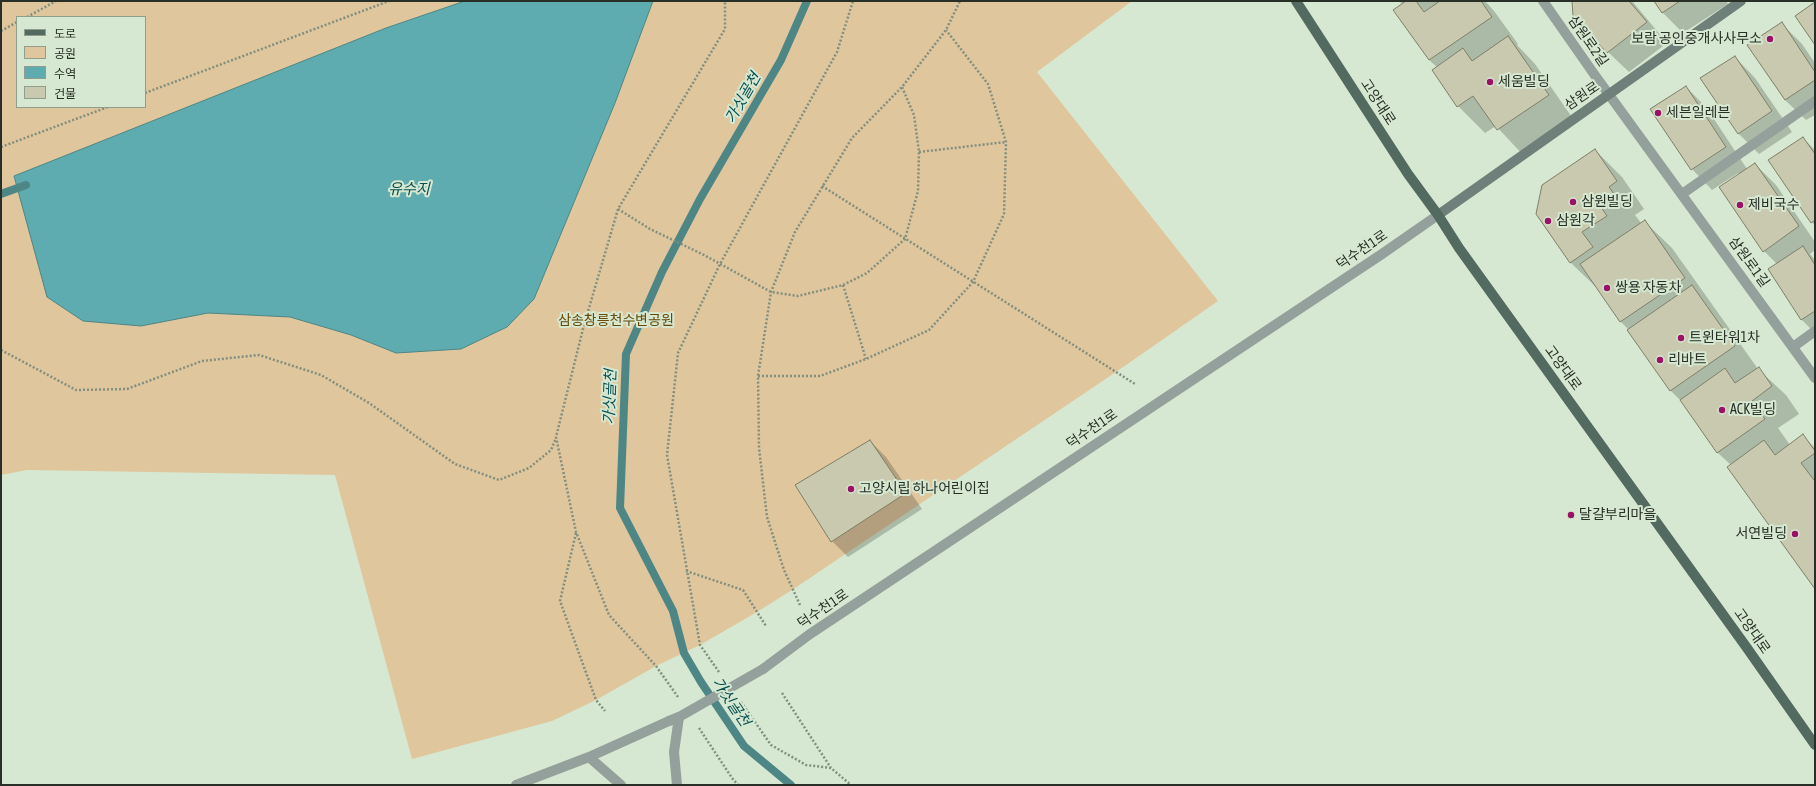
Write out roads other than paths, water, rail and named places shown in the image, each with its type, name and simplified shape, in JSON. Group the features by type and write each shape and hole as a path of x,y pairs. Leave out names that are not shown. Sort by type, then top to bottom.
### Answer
{"main road":[{"name":"고양대로","path":"1296,1 1408,174 1815,745"},
{"name":"삼원로","path":"1438,215 1741,1"}],"street":[{"name":"삼원로2길","path":"1544,1 1609,95"},
{"name":"삼원로1길","path":"1609,95 1815,378"},
{"path":"1682,194 1815,101"},
{"name":"덕수천1로","path":"589,756 679,717 763,668 810,634 1382,254 1438,215"},
{"path":"1793,347 1815,331"},
{"path":"677,785 674,752 679,717"},
{"path":"516,785 589,756 621,785"}],"water":[{"name":"유수지","path":"465,1 653,1 615,103 534,299 507,327 461,349 396,353 351,335 290,317 208,313 141,326 83,321 47,297 14,176 386,28"}],"waterway":[{"name":"가싯골천","path":"791,785 744,746 701,682 684,653 673,611 620,508 626,354 662,272 700,199 781,60 807,1"},
{"path":"1,194 26,185"}],"place":[{"name":"보람 공인중개사사무소","path":"1770,39"},
{"name":"세움빌딩","path":"1490,82"},
{"name":"세븐일레븐","path":"1658,113"},
{"name":"삼원빌딩","path":"1573,202"},
{"name":"제비국수","path":"1740,205"},
{"name":"삼원각","path":"1548,221"},
{"name":"쌍용 자동차","path":"1607,288"},
{"name":"트윈타워1차","path":"1681,338"},
{"name":"리바트","path":"1660,360"},
{"name":"ACK빌딩","path":"1722,410"},
{"name":"고양시립 하나어린이집","path":"851,489"},
{"name":"달걀부리마을","path":"1571,515"},
{"name":"서연빌딩","path":"1795,534"}],"park label":[{"name":"삼송창릉천수변공원","path":"616,321"}]}
